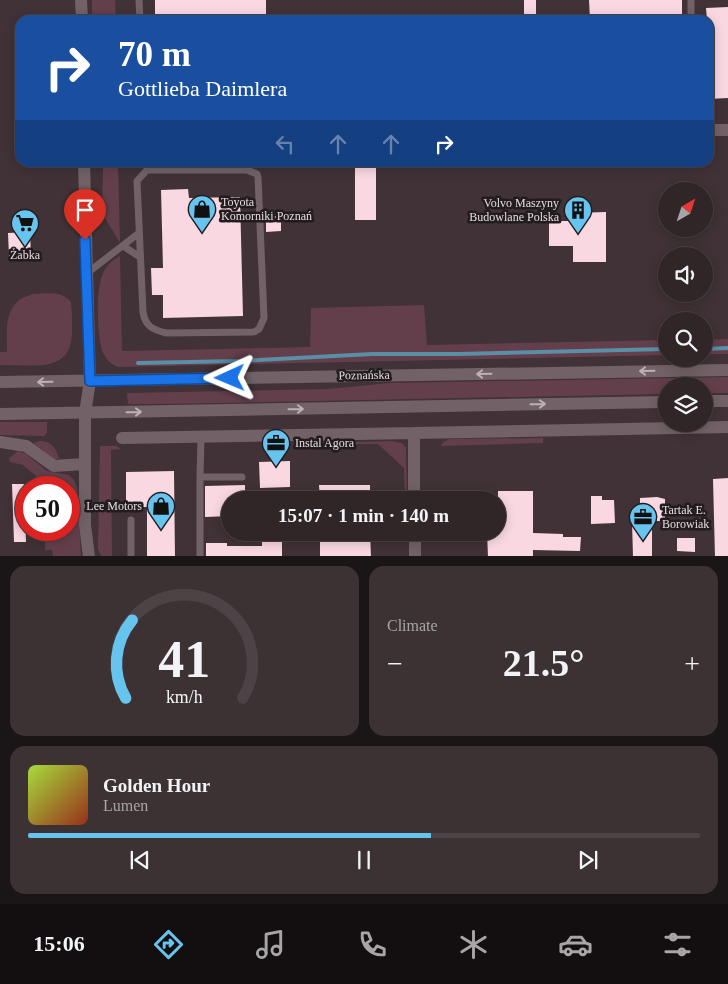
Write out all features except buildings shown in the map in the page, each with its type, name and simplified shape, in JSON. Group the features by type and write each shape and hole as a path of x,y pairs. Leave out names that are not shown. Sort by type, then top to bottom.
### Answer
{"main road":[{"path":"81,0 82,15"},
{"path":"714,130 728,130"},
{"path":"84,167 90,381 85,413 84,464 85,525 89,556"},
{"name":"Poznańska","path":"0,382 728,370"},
{"path":"713,401 728,400"},
{"path":"0,414 658,402"},
{"path":"122,438 728,427"},
{"path":"414,433 414,491"},
{"path":"0,442 26,446 54,466 84,464"},
{"path":"415,541 415,556"}],"lane":[{"path":"139,0 140,15"},
{"path":"691,0 691,15"},
{"path":"146,167 137,181 144,318 151,328 166,334 254,332 262,324 257,174 247,170 172,167"},
{"path":"86,274 139,233"},
{"path":"123,246 140,257"},
{"path":"200,556 201,437"},
{"path":"200,477 242,477"},
{"path":"131,556 132,520"}],"shaded area":[{"path":"92,0 115,0 116,15 92,15"},
{"path":"104,167 118,167 120,243 102,213"},
{"path":"120,256 122,351 310,347 311,308 424,305 427,345 658,340 658,355 118,367 108,360 102,350 98,313 100,283 103,273"},
{"path":"32,294 58,294 71,302 71,344 66,354 59,360 49,364 0,365 0,352 7,352 7,325 10,312 20,300"},
{"path":"728,339 728,354 713,354 713,340"},
{"path":"713,377 728,377 728,393 713,393"},
{"path":"658,378 658,394 128,404 127,393 327,389 390,383"},
{"path":"0,422 47,422 47,433 44,436 0,435"},
{"path":"543,438 543,443 441,446 443,442 450,439"},
{"path":"40,441 48,442 53,446 59,459 54,459 33,443"},
{"path":"392,441 402,443 406,448 407,491 405,491 404,468 378,444 354,444 354,442"},
{"path":"100,446 117,446 121,449 111,450 112,556 101,556 98,549"},
{"path":"18,451 26,454 47,471 70,476 36,476 23,465 10,462 9,458"},
{"path":"80,539 81,556 53,556 52,550 45,550 45,541 80,541"}],"waterway":[{"path":"713,349 728,348"},
{"path":"138,363 239,361 372,354 658,349"}],"place":[{"name":"Toyota Komorniki Poznań","path":"202,233"},
{"name":"Volvo Maszyny Budowlane Polska","path":"578,234"},
{"name":"Żabka","path":"25,247"},
{"name":"Instal Agora","path":"276,467"},
{"name":"Lee Motors","path":"161,530"},
{"name":"Tartak E. Borowiak","path":"643,541"}],"route":[{"path":"85,240 90,381 230,378"}]}
